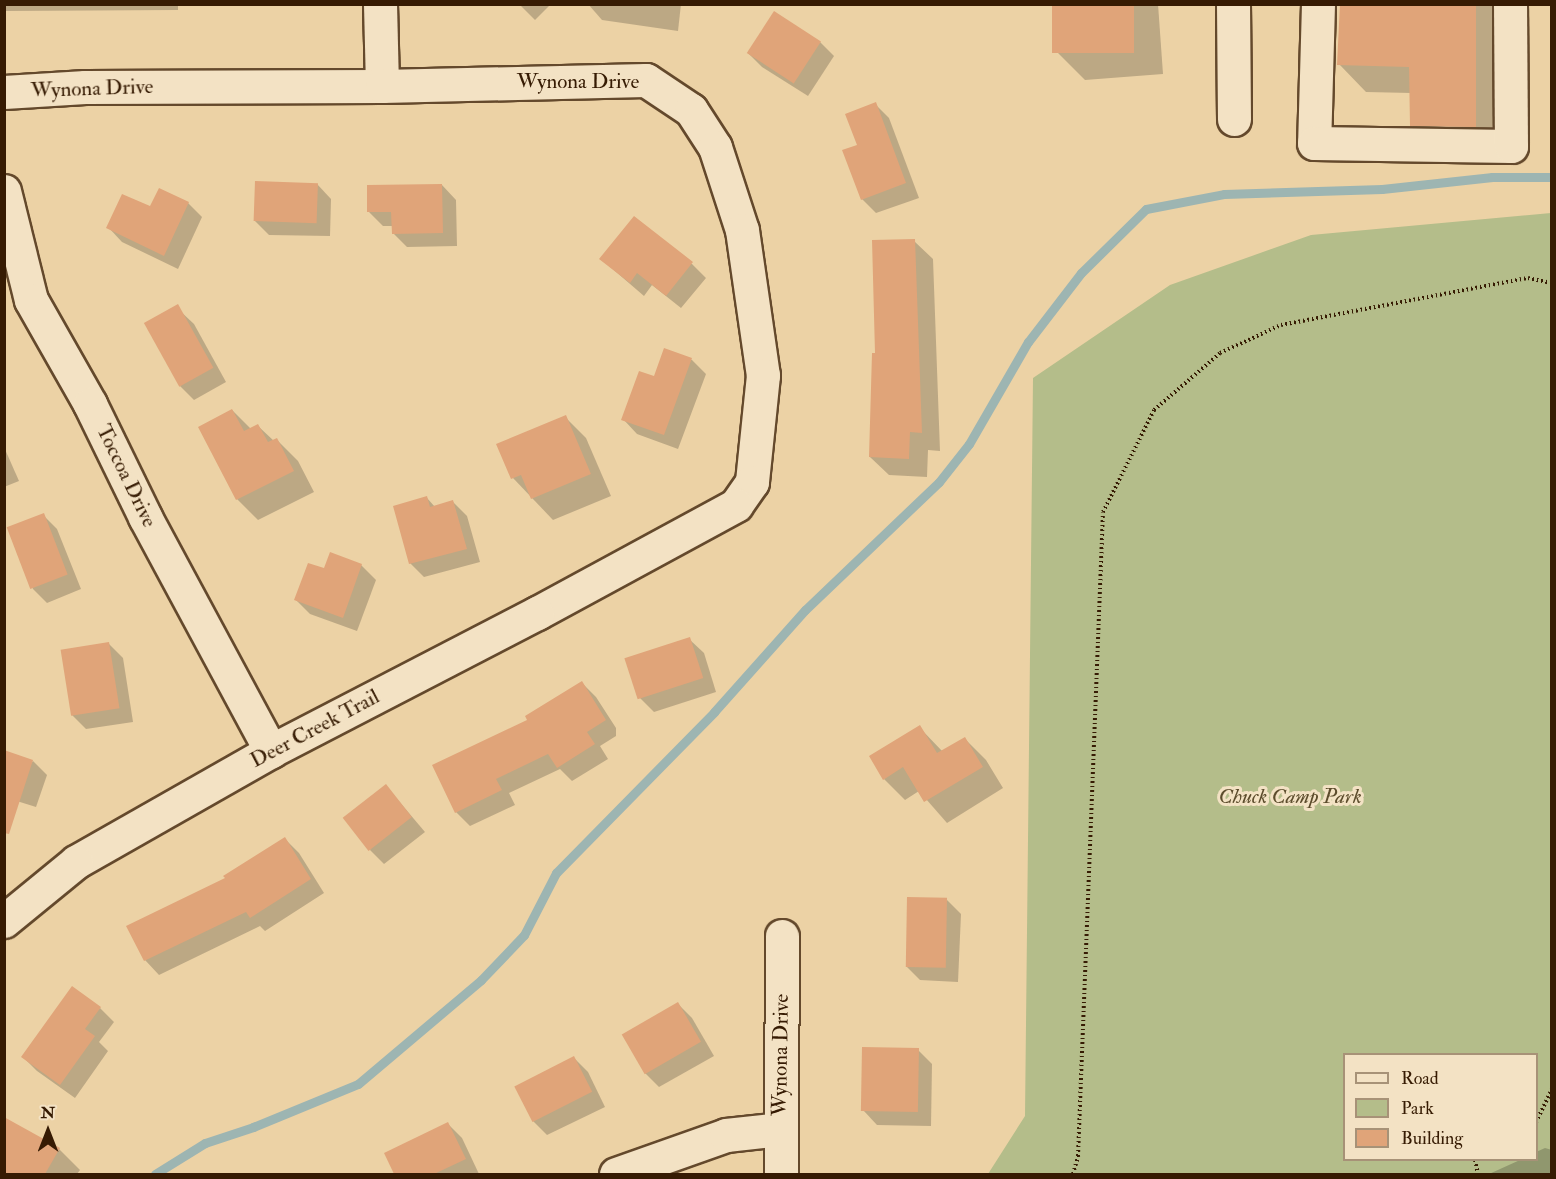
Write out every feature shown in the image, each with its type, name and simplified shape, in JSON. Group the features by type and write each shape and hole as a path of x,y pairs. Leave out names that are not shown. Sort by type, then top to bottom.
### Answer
{"street":[{"path":"380,4 382,86"},
{"path":"1233,4 1234,119"},
{"path":"1318,4 1314,143 1511,146 1510,4"},
{"name":"Wynona Drive","path":"4,92 86,87 382,86 646,80 691,110 715,147 741,230 763,375 752,482 736,505 639,559"},
{"name":"Toccoa Drive","path":"4,191 31,300 90,404 145,517 271,751"},
{"name":"Deer Creek Trail","path":"4,921 76,862 271,751 639,559"},
{"name":"Wynona Drive","path":"781,1174 782,936"},
{"path":"616,1174 726,1135 780,1129"}],"path":[{"path":"1073,1174 1078,1156 1103,512 1154,410 1220,352 1281,325 1528,278 1551,283"},
{"path":"1538,1118 1551,1089"}],"green space":[{"name":"Chuck Camp Park","path":"1551,213 1551,1174 988,1174 1025,1116 1033,378 1170,285 1311,235"}],"building":[{"path":"1052,4 1134,4 1134,53 1052,53"},
{"path":"1340,4 1476,4 1476,127 1410,126 1409,67 1337,65"},
{"path":"774,11 821,41 794,83 747,53"},
{"path":"876,102 906,183 861,200 842,150 857,145 845,114"},
{"path":"255,181 318,183 317,223 254,221"},
{"path":"442,184 443,233 392,234 391,212 367,212 367,185"},
{"path":"159,188 189,202 164,256 106,228 122,194 150,206"},
{"path":"634,216 693,262 666,296 637,273 630,283 599,259"},
{"path":"915,239 922,433 910,432 909,459 869,457 872,353 875,353 872,240"},
{"path":"178,304 213,368 179,387 144,323"},
{"path":"664,348 692,358 664,435 621,420 639,371 654,376"},
{"path":"232,409 244,431 258,424 268,442 277,438 294,471 236,500 198,427"},
{"path":"566,415 591,474 531,499 521,475 511,479 496,444"},
{"path":"427,496 430,507 453,500 467,549 409,564 393,506"},
{"path":"44,513 68,575 30,589 7,527"},
{"path":"330,552 362,564 343,618 294,600 308,563 324,568"},
{"path":"690,637 703,678 638,699 624,658"},
{"path":"109,642 119,708 71,716 61,650"},
{"path":"582,681 606,720 587,732 595,744 557,768 548,754 496,779 502,790 455,813 432,765 527,720 525,716"},
{"path":"920,725 937,753 965,737 983,767 924,802 903,767 883,780 869,756"},
{"path":"4,750 33,760 9,834 4,833"},
{"path":"386,784 412,817 369,851 343,818"},
{"path":"285,837 311,879 250,918 246,912 144,961 126,926 225,878 223,876"},
{"path":"907,897 947,898 946,968 906,967"},
{"path":"72,986 101,1007 85,1029 95,1036 60,1085 21,1057"},
{"path":"678,1002 701,1042 645,1074 622,1034"},
{"path":"862,1047 919,1048 918,1112 861,1111"},
{"path":"574,1056 592,1092 532,1122 514,1086"},
{"path":"4,1117 60,1148 45,1174 4,1174"},
{"path":"448,1122 466,1159 434,1174 394,1174 384,1153"}],"waterway":[{"path":"155,1174 205,1143 253,1127 358,1084 481,980 524,935 556,873 714,712 805,610 939,482 969,444 1028,342 1081,273 1146,209 1224,194 1382,189 1492,177 1552,177"}]}
